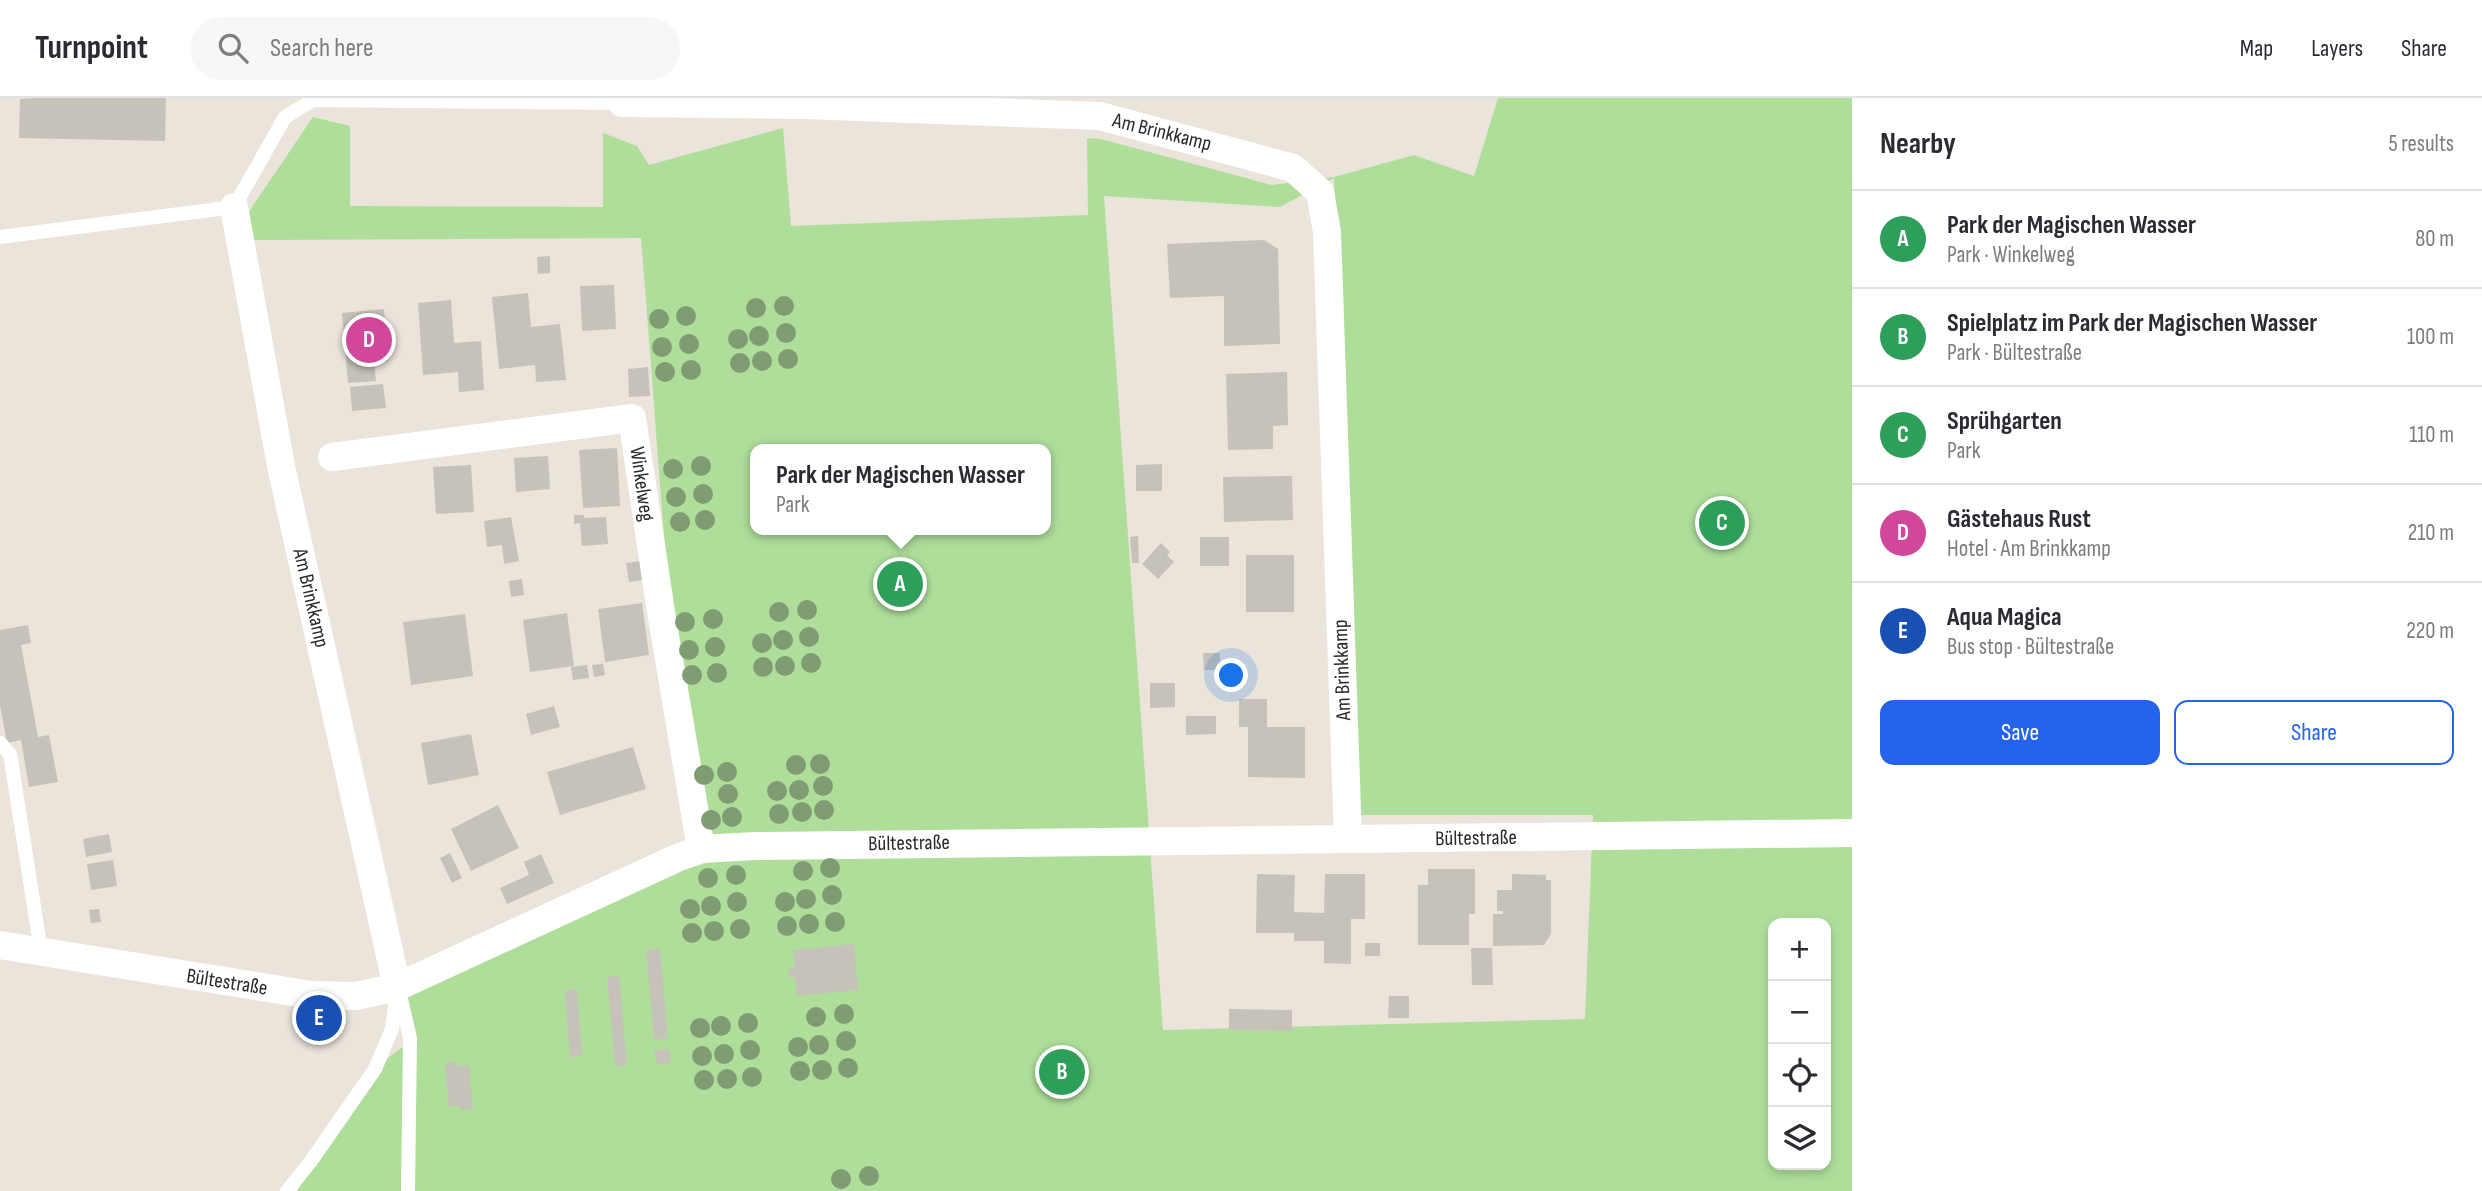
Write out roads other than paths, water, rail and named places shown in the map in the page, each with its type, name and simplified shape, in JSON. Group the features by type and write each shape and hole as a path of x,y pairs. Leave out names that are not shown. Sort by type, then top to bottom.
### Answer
{"street":[{"name":"Am Brinkkamp","path":"622,103 803,105 1100,116 1293,168 1320,192 1327,232 1348,839"},
{"name":"Am Brinkkamp","path":"234,207 281,466 397,987"},
{"name":"Winkelweg","path":"332,457 632,418 660,611 701,849"},
{"name":"Bültestraße","path":"0,945 312,995 356,996 397,987 701,849 797,845 1852,833"}],"lane":[{"name":"Am Brinkkamp","path":"234,207 285,117 313,100 622,103"},
{"path":"0,237 234,207"},
{"path":"0,743 10,754 41,951"},
{"path":"287,1191 375,1069 392,1030 397,987"},
{"path":"397,987 410,1038 408,1191"}],"place":[{"name":"Gästehaus Rust","path":"369,340"},
{"name":"Sprühgarten","path":"1722,523"},
{"name":"Park der Magischen Wasser","path":"900,584"},
{"name":"Aqua Magica","path":"319,1018"},
{"name":"Spielplatz im Park der Magischen Wasser","path":"1062,1072"}]}
